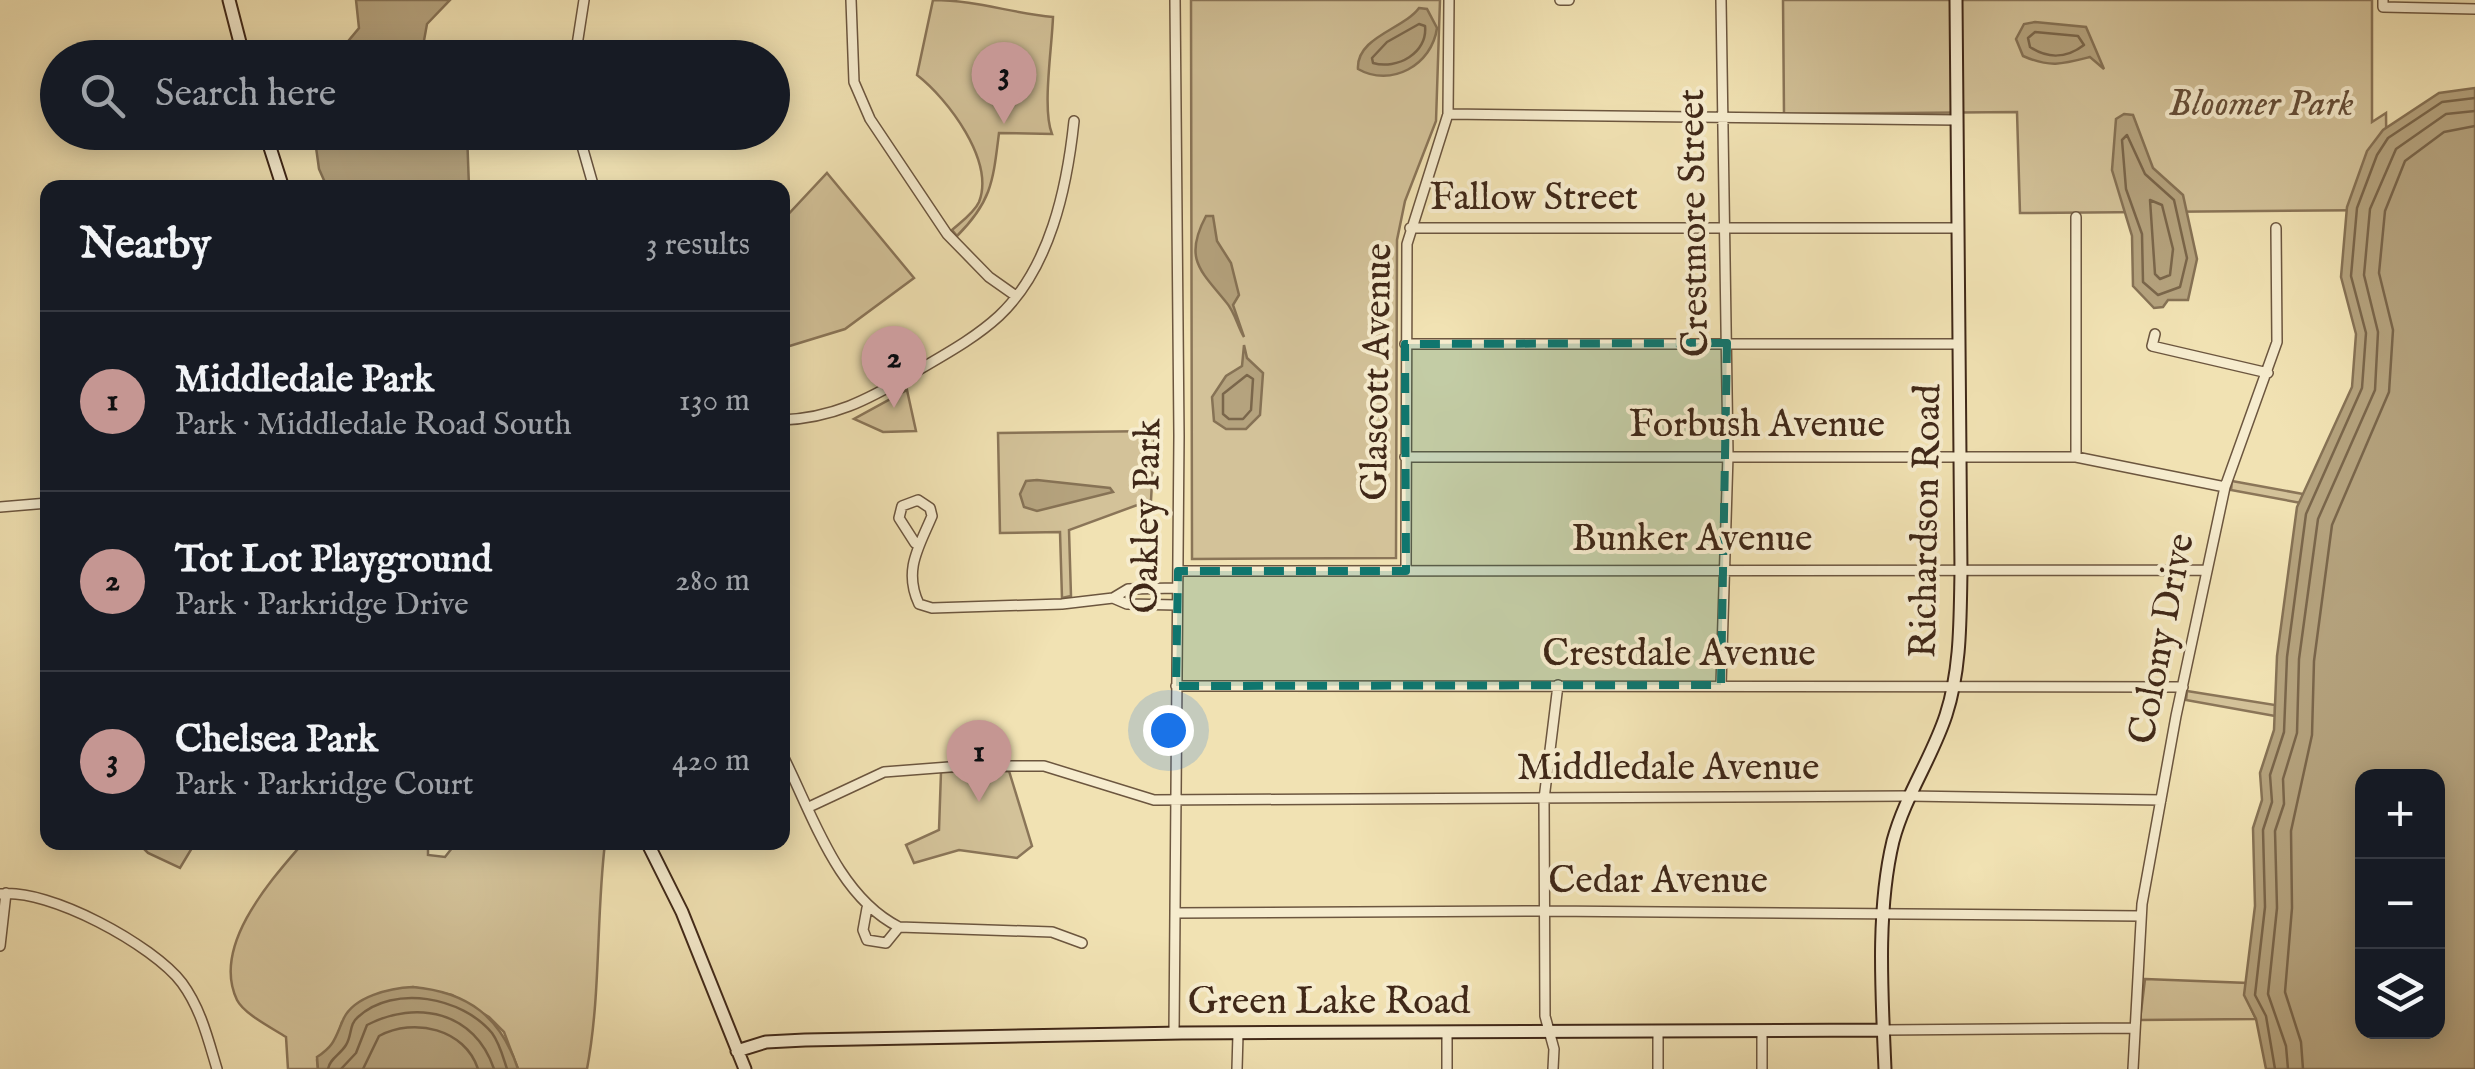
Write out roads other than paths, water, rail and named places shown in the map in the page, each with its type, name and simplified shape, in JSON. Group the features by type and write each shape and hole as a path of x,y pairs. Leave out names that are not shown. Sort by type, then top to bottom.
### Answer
{"street":[{"path":"229,0 239,40"},
{"path":"578,40 584,0"},
{"path":"851,0 854,82 870,119 947,234 989,277 1016,296"},
{"name":"Oakley Park","path":"1174,1033 1178,571 1175,0"},
{"name":"Glascott Avenue","path":"1406,571 1405,344 1410,228 1448,114 1449,0"},
{"path":"1560,0 1568,0"},
{"name":"Crestmore Street","path":"1721,0 1728,455 1722,685"},
{"name":"Richardson Road","path":"1884,1030 1885,913 1890,857 1909,796 1945,718 1954,686 1961,572 1956,0"},
{"path":"2384,0 2383,7 2475,9"},
{"path":"1448,114 1724,114 1957,120"},
{"path":"790,419 832,415 870,398 986,328 1016,296 1060,208 1074,121"},
{"path":"271,150 280,180"},
{"path":"583,150 592,180"},
{"path":"2076,216 2076,458"},
{"name":"Fallow Street","path":"1410,228 1958,228"},
{"name":"Colony Drive","path":"2134,1069 2141,916 2225,487 2268,373 2278,313 2276,228"},
{"path":"2155,334 2152,346 2268,373"},
{"path":"1405,344 1958,344"},
{"name":"Forbush Avenue","path":"1404,457 2076,458 2225,487"},
{"path":"916,543 899,518 902,506 918,500 930,508 932,516 916,543 913,591 919,604 932,608 1062,604 1114,598 1128,588 1177,588"},
{"path":"0,507 40,504"},
{"name":"Bunker Avenue","path":"1178,571 2206,570"},
{"path":"1114,598 1128,604 1177,604"},
{"path":"1553,1069 1545,1016 1544,799 1558,685"},
{"name":"Crestdale Avenue","path":"1176,686 2183,687"},
{"name":"Middledale Avenue","path":"809,807 884,772 962,766 1044,766 1136,797 1174,800 1909,796 2162,800"},
{"path":"790,770 868,908 899,927 1052,932 1082,943"},
{"path":"651,850 682,912 745,1069"},
{"path":"0,946 3,893 49,898 151,954 172,971 198,1009 217,1069"},
{"path":"868,908 863,930 867,940 886,942 899,927"},
{"name":"Cedar Avenue","path":"1174,914 1547,910 2141,916"},
{"path":"1885,1069 1884,1030 2136,1028"},
{"name":"Green Lake Road","path":"737,1050 766,1042 1174,1033 1884,1030"},
{"path":"1658,1031 1658,1069"},
{"path":"1762,1031 1762,1069"},
{"path":"1238,1034 1238,1069"},
{"path":"1446,1069 1447,1034"}],"water":[{"path":"356,0 450,0 427,24 424,40 349,40 359,28"},
{"path":"1419,8 1427,9 1437,28 1434,41 1419,62 1408,70 1384,76 1358,69 1359,58 1372,41"},
{"path":"2024,24 2086,27 2104,69 2090,57 2056,64 2023,56 2016,39"},
{"path":"2475,88 2475,1069 2266,1069 2256,1019 2244,995 2255,906 2253,828 2262,800 2260,773 2274,730 2277,656 2297,507 2352,387 2356,334 2341,277 2347,207 2367,151 2383,130 2439,93"},
{"path":"2124,114 2133,115 2153,168 2183,195 2197,259 2188,300 2168,300 2163,307 2154,308 2133,286 2132,236 2112,170 2116,119"},
{"path":"316,150 468,150 469,180 324,180"},
{"path":"1206,216 1213,216 1217,241 1231,263 1239,295 1233,305 1244,337 1229,306 1198,264 1196,243"},
{"path":"1244,345 1247,358 1263,373 1260,415 1246,429 1226,429 1214,421 1212,397 1226,376 1242,366"},
{"path":"1026,481 1110,488 1113,492 1037,511 1024,507 1020,494"},
{"path":"413,987 450,995 480,1010 502,1035 518,1069 318,1069 317,1057 331,1045 355,1005 384,992"}],"place":[{"name":"Chelsea Park","path":"1004,124"},
{"name":"Tot Lot Playground","path":"894,408"},
{"name":"Middledale Park","path":"979,802"}],"park label":[{"name":"Bloomer Park","path":"2261,105"}]}
